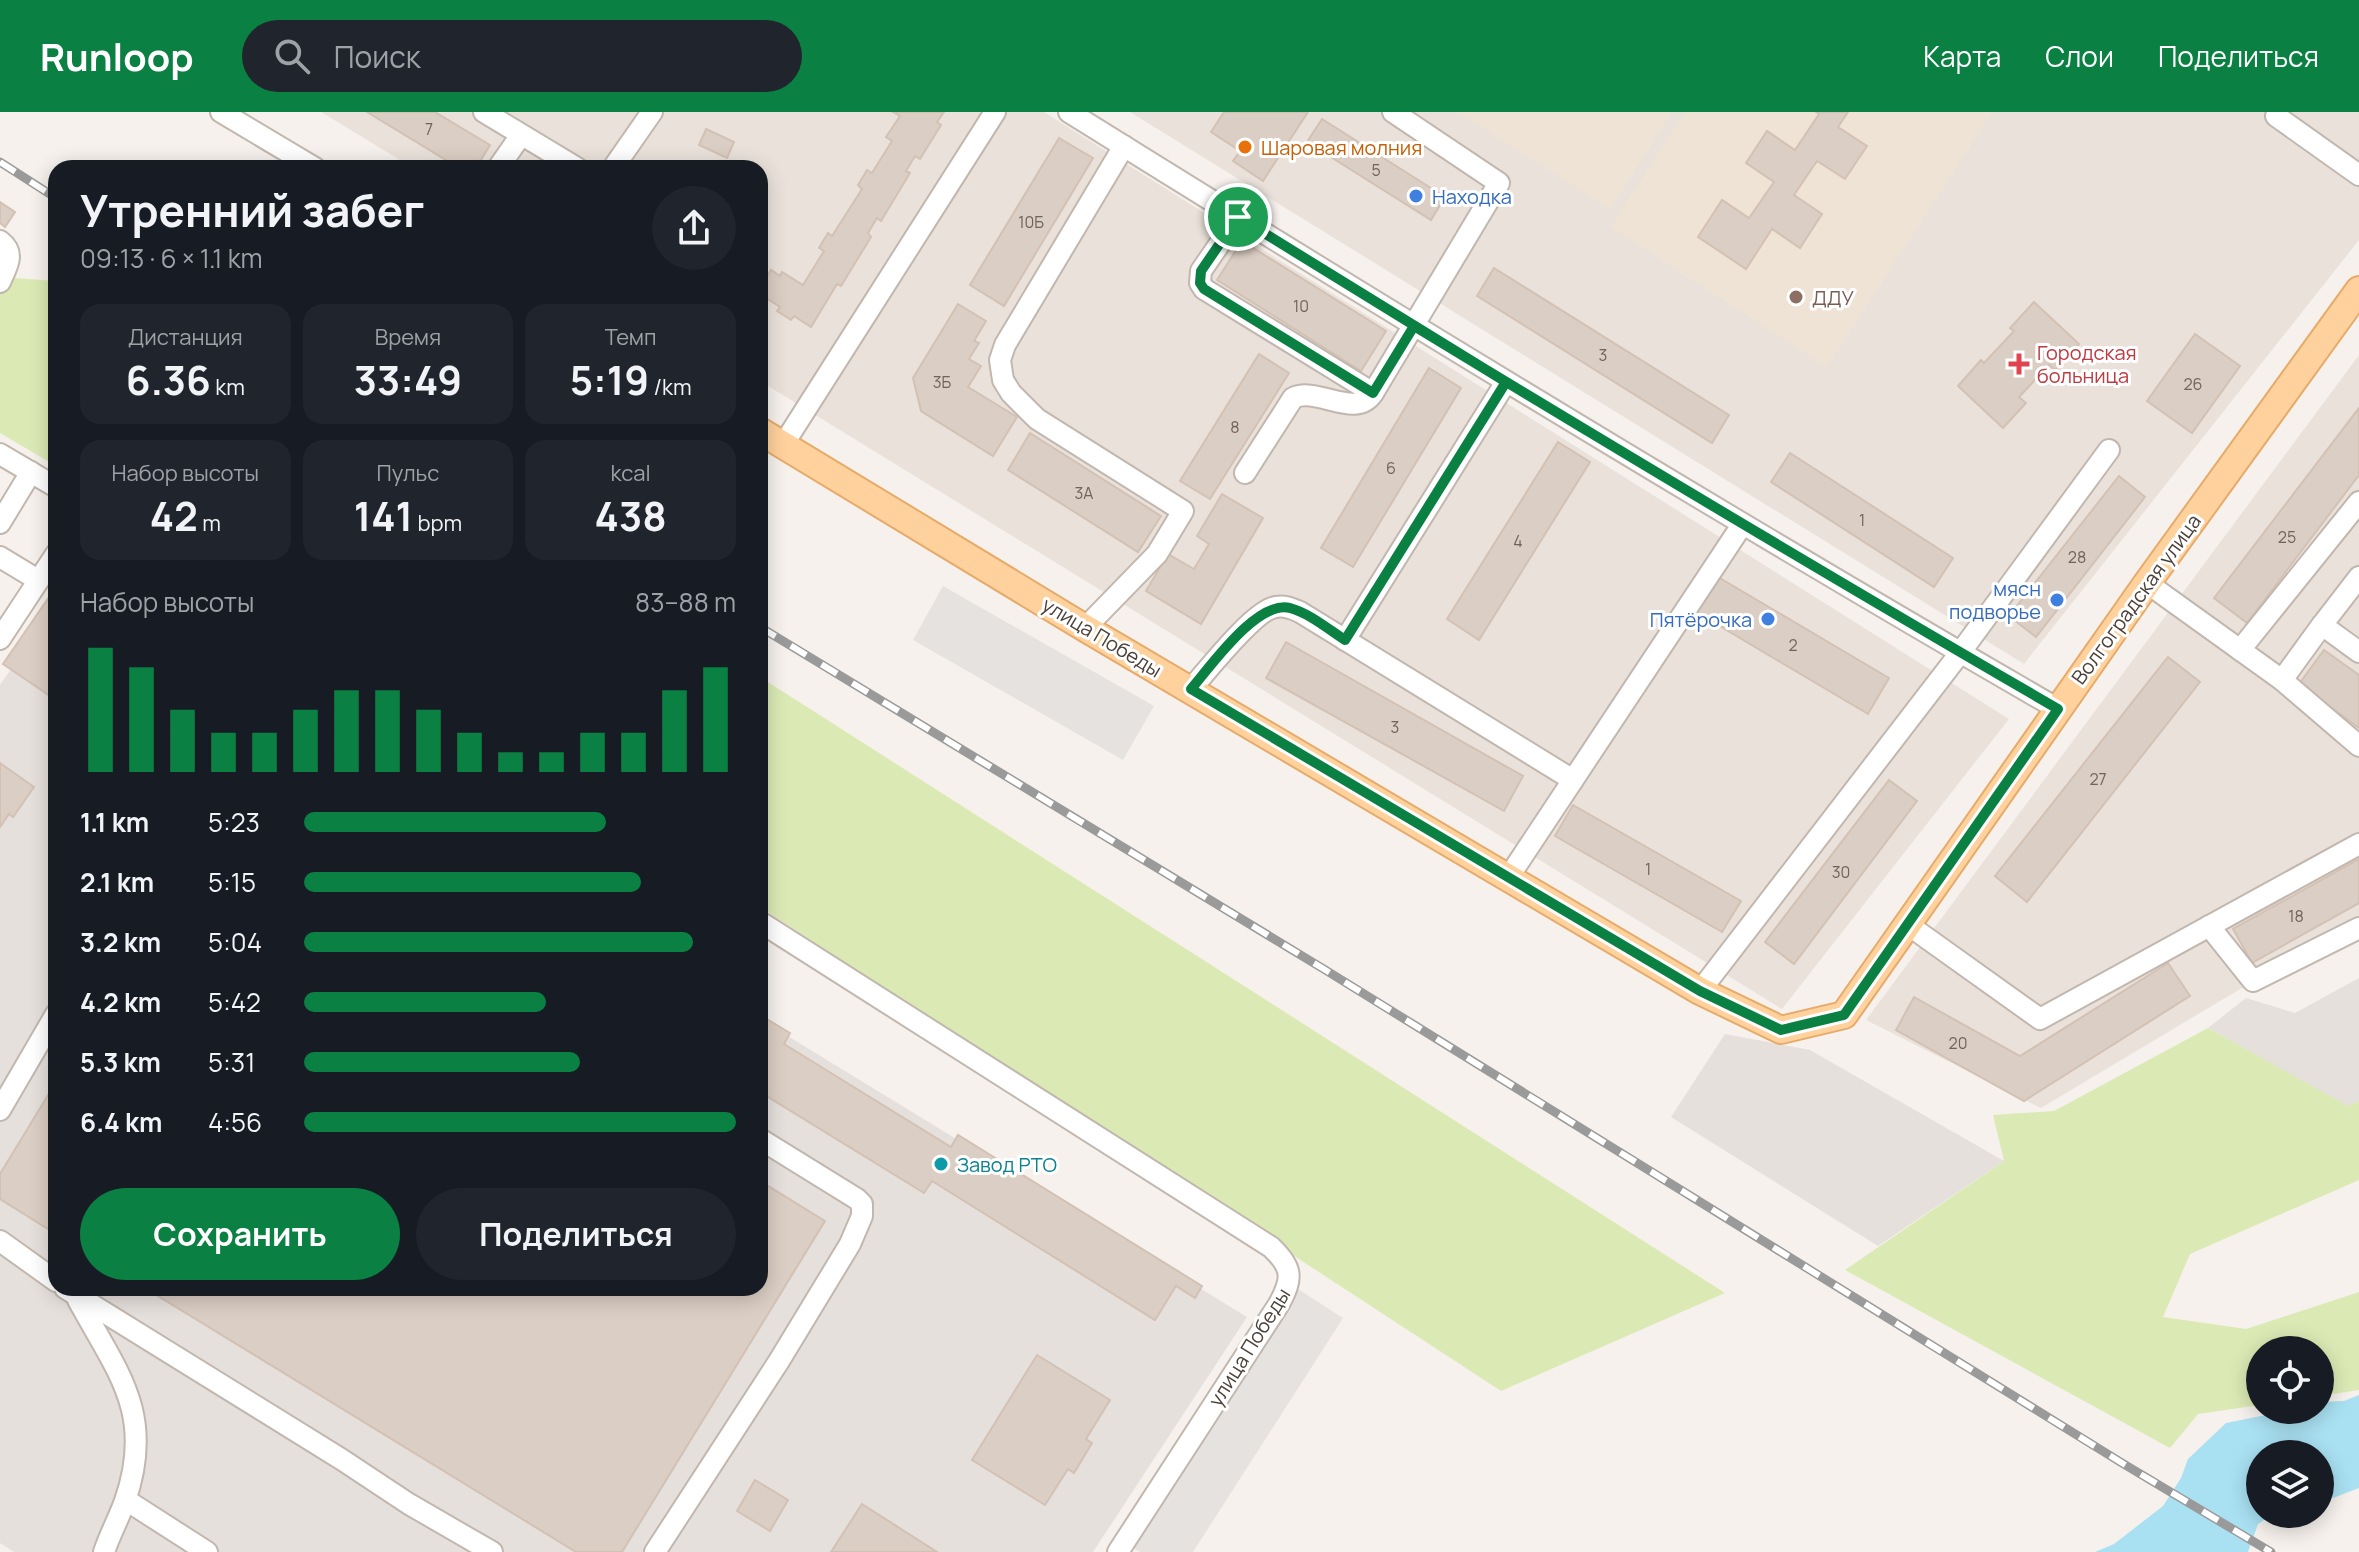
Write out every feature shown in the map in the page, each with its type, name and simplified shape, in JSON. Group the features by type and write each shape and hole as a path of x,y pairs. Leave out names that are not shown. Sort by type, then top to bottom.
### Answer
{"main road":[{"name":"Волгоградская улица","path":"1781,1030 1844,1015 2147,583 2359,290"},
{"name":"улица Победы","path":"768,436 1085,628 1700,991 1781,1030"}],"street":[{"path":"221,112 302,160"},
{"path":"484,112 563,160"},
{"path":"619,160 652,112"},
{"path":"783,445 995,112"},
{"path":"1069,112 1742,525 2058,709"},
{"path":"1245,473 1293,398 1312,395 1360,404 1369,399 1499,183 1393,112"},
{"path":"2276,116 2359,175"},
{"path":"504,160 521,135"},
{"path":"1085,628 1157,554 1183,511 1037,419 1011,393 1003,380 1000,360 1005,345 1124,146"},
{"path":"1238,217 1201,271 1200,283 1204,289 1373,393"},
{"path":"0,241 11,255 0,282"},
{"path":"1345,640 1506,382"},
{"path":"1700,991 1960,653 2109,450"},
{"path":"0,454 48,483"},
{"path":"0,523 31,472"},
{"path":"2240,650 2359,502"},
{"path":"1508,878 1742,525"},
{"path":"0,557 38,580"},
{"path":"0,639 48,566"},
{"path":"2282,680 2359,577"},
{"path":"2147,583 2282,680 2359,746"},
{"path":"1191,689 1250,624 1275,607 1289,607 1573,780"},
{"path":"2322,625 2359,652"},
{"path":"1907,924 2040,1019 2359,844"},
{"path":"2209,926 2253,981 2359,928"},
{"name":"улица Победы","path":"768,927 1271,1247 1286,1265 1289,1283 1279,1304 1118,1552"},
{"path":"0,1110 48,1028"},
{"path":"655,1552 779,1361 850,1244 862,1216 862,1204 857,1199 768,1144"},
{"path":"0,1241 48,1275"},
{"path":"72,1296 130,1396 136,1419 137,1453 126,1500 104,1552"},
{"path":"76,1296 409,1504 492,1552"},
{"path":"126,1500 207,1552"}],"shaded area":[{"path":"321,112 1044,112 2009,719 1782,1009 768,386 768,160 400,160"},
{"path":"1130,112 2359,112 2359,240 2024,664"},
{"path":"1458,112 1672,112 1610,209"},
{"name":"ДДУ","path":"1685,112 1992,112 1827,367 1611,227"},
{"path":"2359,355 2359,918 2041,1108 1866,1020"},
{"path":"943,586 1154,706 1123,760 913,640"},
{"name":"Завод РТО","path":"48,616 48,1296 768,1296 768,1024 1247,1317 1093,1552 14,1552 0,1543 0,685"},
{"path":"2359,978 2359,1101 2348,1107 2208,1028 2246,998 2295,1013"},
{"path":"1725,1034 1810,1050 2004,1161 1878,1246 1671,1117"},
{"path":"1298,1289 1343,1318 1193,1552 1140,1552 1132,1547"}],"green space":[{"path":"0,277 48,280 48,461 0,433"},
{"path":"768,682 1725,1293 1501,1391 768,912"},
{"path":"2208,1028 2348,1106 2359,1101 2359,1180 2190,1254 2163,1317 2246,1329 2359,1292 2359,1390 2334,1394 2334,1336 2246,1336 2246,1407 2198,1414 2170,1448 1845,1270 2004,1161 1993,1115 2054,1111"}],"water":[{"path":"2359,1395 2359,1488 2334,1498 2334,1440 2246,1440 2246,1528 2257,1528 2248,1552 2095,1552 2114,1544 2163,1506 2181,1478 2188,1459 2226,1423 2246,1419 2246,1424 2334,1424 2334,1401"}],"building":[{"path":"367,112 435,112 490,145 481,160 446,160"},
{"path":"893,112 944,112 937,122 941,125 920,159 915,156 906,171 910,173 881,221 877,218 868,233 871,237 811,327 794,316 791,320 777,311 780,307 768,299 768,275 771,270 780,276 782,272 803,285 824,251 819,248 828,233 832,236 862,189 858,185 867,170 872,173 892,141 886,137 900,116"},
{"path":"1224,112 1308,112 1263,181 1233,161 1240,151 1211,132"},
{"path":"1816,112 1848,112 1838,127 1867,146 1845,179 1817,161 1794,195 1822,214 1800,248 1772,229 1746,269 1698,237 1722,200 1749,218 1774,182 1746,163 1767,131 1795,150 1819,114"},
{"path":"1322,119 1445,197 1431,220 1307,142"},
{"path":"706,129 734,142 727,158 699,145"},
{"path":"1059,138 1093,158 1004,306 970,285"},
{"path":"0,202 15,212 5,227 0,223"},
{"path":"1242,241 1386,331 1361,371 1217,280"},
{"path":"1494,268 1729,415 1712,443 1477,296"},
{"name":"Городская больница","path":"2034,302 2079,344 2055,370 2049,365 2019,397 2026,403 2003,428 1958,386 1981,360 1984,363 2014,331 2010,328"},
{"path":"958,304 986,321 974,341 979,343 969,359 981,366 968,387 1017,417 993,456 921,411 913,378"},
{"path":"2195,334 2240,366 2192,433 2147,401"},
{"path":"1259,354 1289,373 1210,499 1180,481"},
{"path":"1429,368 1461,388 1353,567 1321,548"},
{"path":"2359,408 2359,475 2247,623 2214,598"},
{"path":"1030,433 1161,516 1138,552 1008,470"},
{"path":"1558,442 1590,462 1479,640 1447,619"},
{"path":"1790,453 1953,558 1934,587 1771,482"},
{"path":"2119,476 2145,497 2036,637 2009,616"},
{"path":"1222,494 1263,518 1201,624 1146,591 1168,554 1194,569 1209,544 1197,536"},
{"path":"1718,577 1889,678 1868,714 1696,612"},
{"path":"48,599 48,695 3,664"},
{"path":"1286,642 1523,776 1504,811 1266,678"},
{"path":"2324,650 2359,675 2359,728 2299,684"},
{"path":"2168,657 2200,682 2027,902 1995,876"},
{"path":"0,763 34,787 13,817 9,814 0,827"},
{"path":"1889,780 1917,801 1794,964 1765,942"},
{"path":"1573,805 1741,901 1722,932 1555,836"},
{"path":"2359,859 2359,903 2252,963 2233,929"},
{"path":"2168,963 2190,996 2024,1101 1896,1030 1914,997 2020,1056"},
{"name":"Завод РТО","path":"768,1020 790,1033 784,1044 951,1147 958,1135 1202,1286 1195,1298 1176,1286 1155,1320 932,1181 924,1193 768,1097"},
{"path":"48,1095 48,1229 0,1199 0,1174"},
{"path":"768,1186 825,1221 622,1552 576,1552 158,1296 768,1296"},
{"path":"1037,1355 1110,1400 1086,1439 1092,1443 1074,1473 1068,1469 1045,1505 972,1460"},
{"path":"755,1480 788,1500 770,1531 737,1511"},
{"path":"862,1504 937,1552 831,1552"}],"railway":[{"path":"0,162 48,193"},
{"path":"768,632 1327,971 2271,1552"}],"place":[{"name":"Шаровая молния","path":"1245,147"},
{"name":"Находка","path":"1416,196"},
{"name":"ДДУ","path":"1796,297"},
{"name":"Городская больница","path":"2019,364"},
{"name":"мясн подворье","path":"2057,600"},
{"name":"Пятёрочка","path":"1768,619"},
{"name":"Завод РТО","path":"941,1164"}],"route":[{"path":"1238,217 1201,271 1200,283 1204,289 1373,393 1414,326 1506,382 1742,525 1787,552 2058,709 1844,1015 1781,1030 1700,991 1191,689 1250,624 1264,611 1275,607 1289,607 1300,612 1345,640 1506,382 1238,217"}]}
